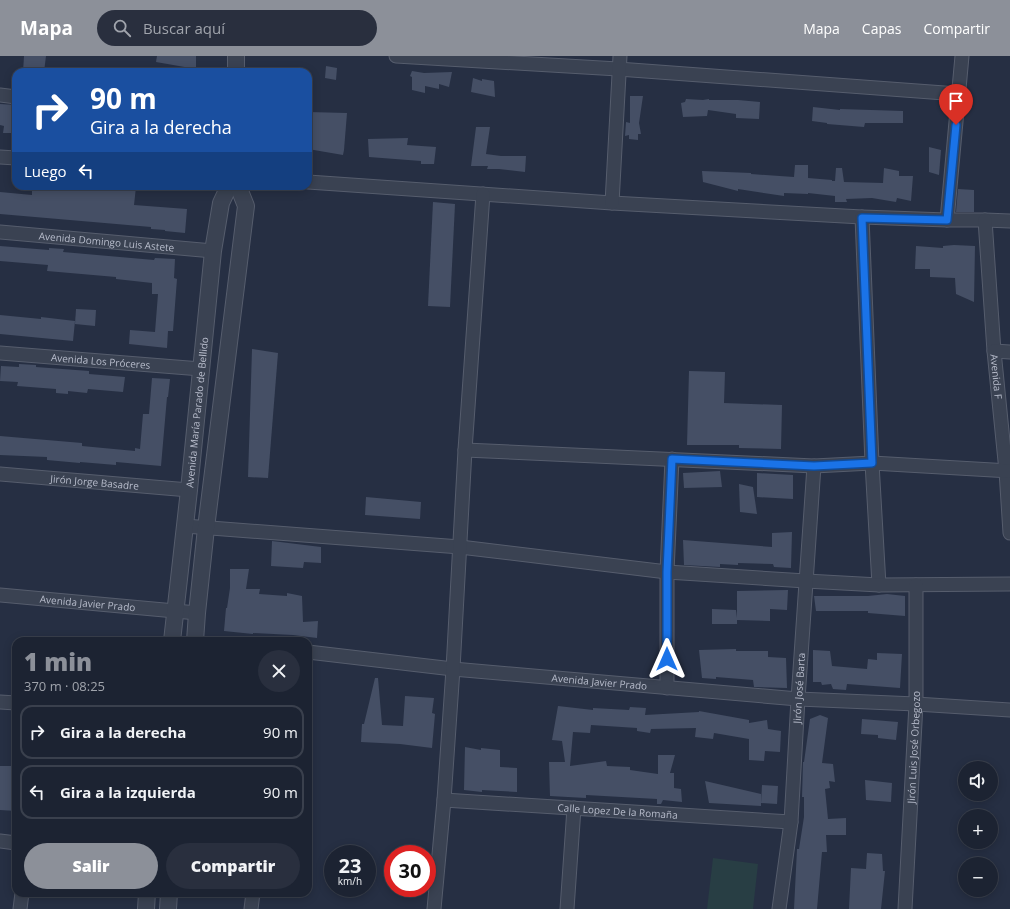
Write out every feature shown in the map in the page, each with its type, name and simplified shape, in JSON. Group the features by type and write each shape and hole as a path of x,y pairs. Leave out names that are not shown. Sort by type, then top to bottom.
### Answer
{"street":[{"path":"236,56 236,68"},
{"path":"396,56 618,69 958,94"},
{"path":"612,204 618,69 620,56"},
{"path":"947,220 962,56"},
{"path":"0,95 12,96"},
{"path":"0,157 12,158"},
{"path":"312,182 612,204 862,218 1010,221"},
{"name":"Avenida María Parado de Bellido","path":"173,637 213,251 221,203 227,190"},
{"path":"195,637 206,528 246,206 240,190"},
{"path":"434,909 444,800 453,669 465,450 483,194"},
{"path":"862,218 872,463 879,585"},
{"name":"Avenida F","path":"985,220 994,351 1008,471 1010,533"},
{"name":"Avenida Domingo Luis Astete","path":"0,232 213,251"},
{"path":"994,351 1010,352"},
{"name":"Avenida Los Próceres","path":"0,353 201,369"},
{"path":"465,450 814,466 872,463 1008,471"},
{"path":"667,688 667,572 672,459"},
{"name":"Jirón José Barta","path":"779,909 791,822 814,466"},
{"name":"Jirón Jorge Basadre","path":"0,474 189,490"},
{"path":"185,526 460,547 667,572 879,585 1010,584"},
{"name":"Jirón Luis José Orbegozo","path":"905,909 916,704 916,585"},
{"name":"Avenida Javier Prado","path":"0,594 197,613"},
{"name":"Avenida Javier Prado","path":"312,652 453,669 798,699 1010,710"},
{"path":"0,702 12,703"},
{"name":"Calle Lopez De la Romaña","path":"444,800 791,822"},
{"path":"567,909 574,808"},
{"path":"0,841 12,842"},
{"path":"20,909 22,897"},
{"path":"146,909 147,897"},
{"path":"168,909 169,897"},
{"path":"251,909 252,897"}],"green space":[{"path":"713,858 758,864 753,909 707,909"}],"building":[{"path":"24,56 46,56 44,68 23,68"},
{"path":"157,56 196,56 196,68 190,68 156,62"},
{"path":"326,66 337,68 336,80 325,78"},
{"path":"412,71 424,73 452,72 449,87 439,84 439,89 425,86 425,93 412,90 412,77 410,76"},
{"path":"473,78 482,81 482,79 494,81 495,97 471,92"},
{"path":"630,96 643,96 639,123 641,134 638,134 638,140 629,139 629,135 625,136 626,122 630,123"},
{"path":"686,99 760,102 759,119 736,118 736,114 708,110 707,116 683,117 681,103 685,102"},
{"path":"0,104 12,105 12,133 3,133 4,126 0,125"},
{"path":"813,107 840,110 903,111 903,123 865,123 864,127 827,124 812,121"},
{"path":"312,112 347,113 343,155 312,150"},
{"path":"476,127 490,127 486,154 501,156 526,156 525,172 487,169 488,166 471,166"},
{"path":"408,138 407,145 436,147 434,164 421,164 421,161 369,157 368,139"},
{"path":"929,147 941,150 939,175 929,172"},
{"path":"795,165 808,165 808,178 832,181 835,181 836,168 842,168 844,182 883,183 884,168 899,171 899,176 913,176 911,201 897,198 896,202 872,198 846,199 847,202 835,202 835,196 808,193 784,193 784,196 738,189 738,191 703,182 702,171 794,177"},
{"path":"958,189 974,190 974,212 956,212"},
{"path":"32,190 136,190 134,205 187,209 185,233 151,229 151,227 0,214 0,192 32,195"},
{"path":"433,202 455,204 450,307 428,306"},
{"path":"0,246 49,250 49,248 64,249 63,252 154,260 155,258 175,259 174,278 177,279 173,331 168,331 167,348 129,344 130,330 155,332 158,294 152,294 152,283 116,279 116,277 47,271 48,265 0,261"},
{"path":"916,246 943,248 943,246 975,246 974,302 956,294 955,278 930,277 930,269 915,269"},
{"path":"76,309 96,310 95,326 75,324"},
{"path":"0,315 41,319 41,317 75,321 73,341 0,334"},
{"path":"252,349 278,353 268,478 248,477"},
{"path":"19,364 36,365 36,367 89,371 89,374 125,377 123,392 88,389 87,393 68,391 68,394 56,393 56,389 17,386 18,382 0,381 1,366 19,367"},
{"path":"689,371 725,372 724,403 782,405 781,449 739,448 739,445 687,445"},
{"path":"152,378 170,379 161,466 116,462 116,465 80,463 47,460 47,457 0,455 0,436 82,443 82,446 135,451 135,448 140,449 143,414 149,414"},
{"path":"720,471 722,487 684,488 683,473"},
{"path":"757,473 793,475 793,499 757,497"},
{"path":"739,484 753,487 757,514 740,512"},
{"path":"366,497 421,502 420,519 365,515"},
{"path":"792,532 791,568 774,567 773,564 738,563 738,565 720,564 720,567 684,565 683,540 772,547 772,533"},
{"path":"272,541 321,547 321,563 304,562 303,568 271,566"},
{"path":"230,569 249,569 246,589 260,589 259,594 287,596 287,593 302,596 303,622 318,621 317,638 224,631 230,588"},
{"path":"788,590 787,610 770,609 770,621 737,620 737,624 712,624 712,609 736,610 737,618 737,591"},
{"path":"887,594 905,596 905,616 868,613 868,611 816,611 814,596 868,596"},
{"path":"736,649 736,651 768,651 768,657 786,658 787,688 754,687 753,680 716,677 716,679 702,678 699,650"},
{"path":"813,650 830,651 832,666 867,669 868,659 877,660 877,653 902,654 900,688 847,684 846,690 833,689 831,684 822,685 821,682 813,682"},
{"path":"375,678 378,678 382,725 403,726 405,696 434,698 432,713 435,714 432,748 400,744 361,742 362,724 364,724"},
{"path":"558,706 593,710 593,708 629,710 630,707 646,708 645,715 699,711 749,720 749,723 767,720 768,729 781,731 780,752 765,751 764,761 749,760 749,739 714,733 713,739 695,737 696,728 651,729 650,733 637,731 637,728 591,725 590,733 573,732 570,766 606,761 607,766 630,767 630,770 658,774 658,755 675,755 670,773 674,773 674,788 681,789 682,802 663,800 661,804 657,804 657,799 586,795 586,798 550,796 549,762 565,762 562,741 552,740"},
{"path":"820,715 828,718 822,763 833,764 835,782 829,781 830,788 825,789 828,819 846,818 846,835 826,835 827,852 822,852 817,909 794,909 797,849 799,849 804,817 804,797 802,797 803,762 810,719"},
{"path":"862,719 898,722 896,740 878,738 878,735 861,734"},
{"path":"465,747 481,750 481,748 500,750 500,767 517,768 517,792 482,790 482,792 464,790"},
{"path":"0,766 12,766 12,811 0,810"},
{"path":"865,780 892,783 891,802 866,800"},
{"path":"705,781 761,794 761,806 709,803"},
{"path":"762,785 778,786 777,804 761,803"},
{"path":"867,853 882,854 883,871 885,871 881,909 849,909 851,868 866,869"}],"route":[{"path":"667,659 667,572 672,459 814,466 872,463 862,218 947,220 956,125"}]}
